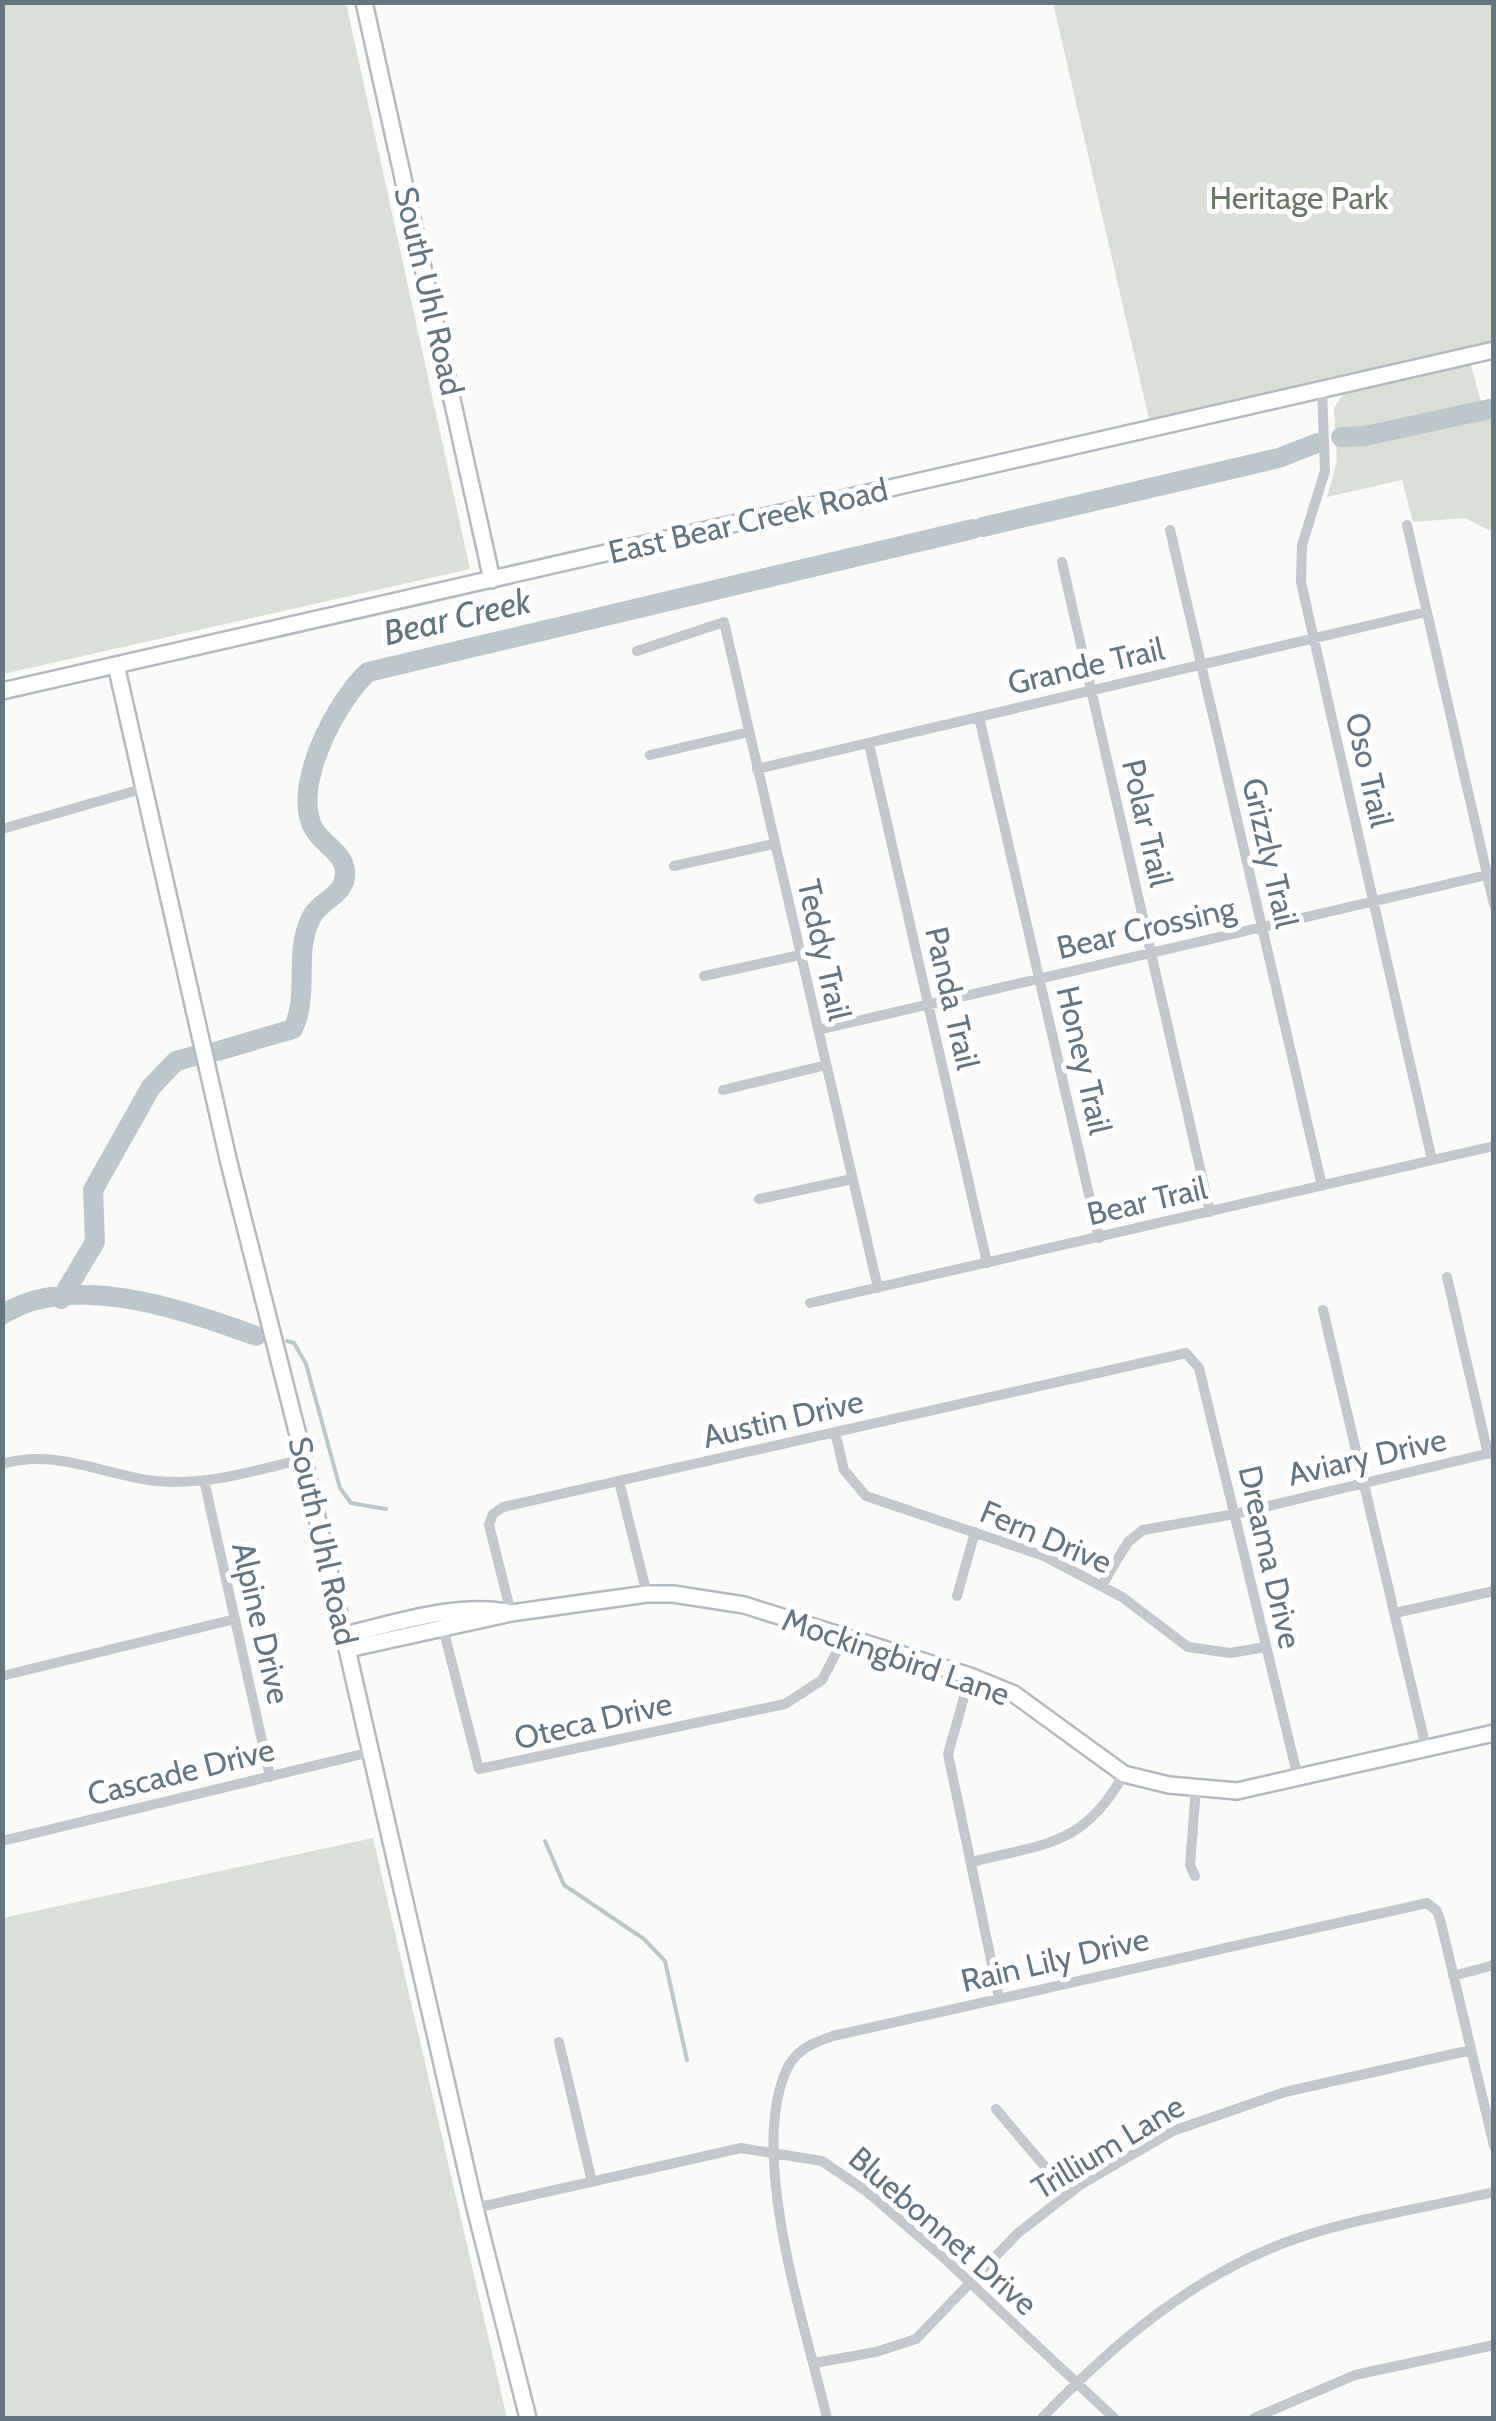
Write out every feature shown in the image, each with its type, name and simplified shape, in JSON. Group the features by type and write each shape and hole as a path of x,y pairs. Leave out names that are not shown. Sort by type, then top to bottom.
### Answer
{"main road":[{"name":"South Uhl Road","path":"364,2 492,580"},
{"name":"East Bear Creek Road","path":"2,692 1494,350"},
{"name":"South Uhl Road","path":"116,664 229,1162 304,1459 475,2208 528,2418"},
{"name":"Mockingbird Lane","path":"346,1641 442,1620 646,1594 744,1605 970,1676 1014,1694 1124,1774 1238,1792 1494,1733"}],"street":[{"name":"Oso Trail","path":"1322,390 1325,471 1302,545 1301,582 1432,1160"},
{"path":"1408,525 1494,905"},
{"name":"Grizzly Trail","path":"1170,530 1322,1186"},
{"name":"Polar Trail","path":"1062,562 1210,1212"},
{"name":"Grande Trail","path":"757,769 1426,612"},
{"name":"Teddy Trail","path":"637,651 724,622 878,1288"},
{"name":"Honey Trail","path":"979,717 1098,1238"},
{"path":"650,755 748,732"},
{"name":"Panda Trail","path":"869,744 987,1264"},
{"path":"2,829 145,788"},
{"path":"674,866 774,844"},
{"name":"Bear Crossing","path":"818,1030 1487,875"},
{"path":"704,976 800,956"},
{"path":"723,1090 826,1065"},
{"name":"Bear Trail","path":"810,1303 1494,1146"},
{"path":"758,1199 852,1178"},
{"path":"1447,1276 1491,1453"},
{"path":"1324,1310 1426,1748"},
{"name":"Austin Drive","path":"511,1613 489,1524 492,1514 503,1508 1186,1353"},
{"name":"Dreama Drive","path":"1186,1353 1199,1368 1298,1778"},
{"name":"Fern Drive","path":"835,1432 844,1470 866,1496 903,1512 1044,1556 1102,1585 1188,1647 1230,1653 1266,1647"},
{"name":"Aviary Drive","path":"1102,1585 1128,1542 1143,1530 1235,1514 1491,1453"},
{"path":"2,1464 28,1456 156,1481 204,1480 304,1459"},
{"name":"Alpine Drive","path":"204,1480 270,1777"},
{"path":"620,1481 646,1594"},
{"path":"956,1596 975,1532"},
{"path":"1394,1613 1494,1591"},
{"path":"2,1676 235,1620"},
{"name":"Oteca Drive","path":"442,1620 479,1770 785,1704 822,1680 844,1638"},
{"path":"970,1676 948,1754 999,1998"},
{"name":"Cascade Drive","path":"2,1841 372,1752"},
{"path":"972,1862 1066,1837 1106,1806 1124,1774"},
{"path":"1195,1876 1190,1865 1196,1788"},
{"name":"Rain Lily Drive","path":"770,2150 790,2064 806,2045 1427,1903 1437,1912 1453,1976"},
{"path":"1494,1965 1453,1976 1494,2146"},
{"path":"559,2042 592,2182"},
{"name":"Trillium Lane","path":"814,2363 876,2352 916,2339 1018,2233 1068,2194 1173,2131 1222,2110 1471,2050"},
{"path":"996,2109 1068,2194"},
{"name":"Bluebonnet Drive","path":"475,2208 741,2148 822,2161 866,2190 1114,2418"},
{"path":"770,2150 776,2194 827,2418"},
{"path":"1042,2418 1076,2382 1171,2302 1282,2246 1494,2192"},
{"path":"1254,2418 1355,2375 1494,2344"}],"green space":[{"path":"2,3 346,3 470,569 3,674"},
{"name":"Heritage Park","path":"1053,3 1493,3 1493,355 1152,432"},
{"path":"1471,365 1483,410 1493,409 1493,532 1465,518 1413,522 1402,480 1327,497 1337,461 1334,408 1344,393"},
{"path":"373,1838 507,2418 3,2418 3,1918"}],"waterway":[{"name":"Bear Creek","path":"1341,437 1365,436 1494,408"},
{"name":"Bear Creek","path":"983,527 1279,458 1317,443"},
{"name":"Bear Creek","path":"218,1051 293,1029 300,1002 306,932 315,912 342,886 345,871 341,859 314,829 308,812 312,769 331,723 368,672 973,529"},
{"name":"Bear Creek","path":"61,1299 95,1242 93,1190 151,1087 176,1061 198,1055"},
{"path":"2,1315 30,1302 94,1295 163,1306 256,1336"},
{"path":"287,1341 294,1343 306,1364 340,1488 351,1503 386,1509"},
{"path":"545,1841 564,1885 644,1939 665,1961 687,2060"}]}
